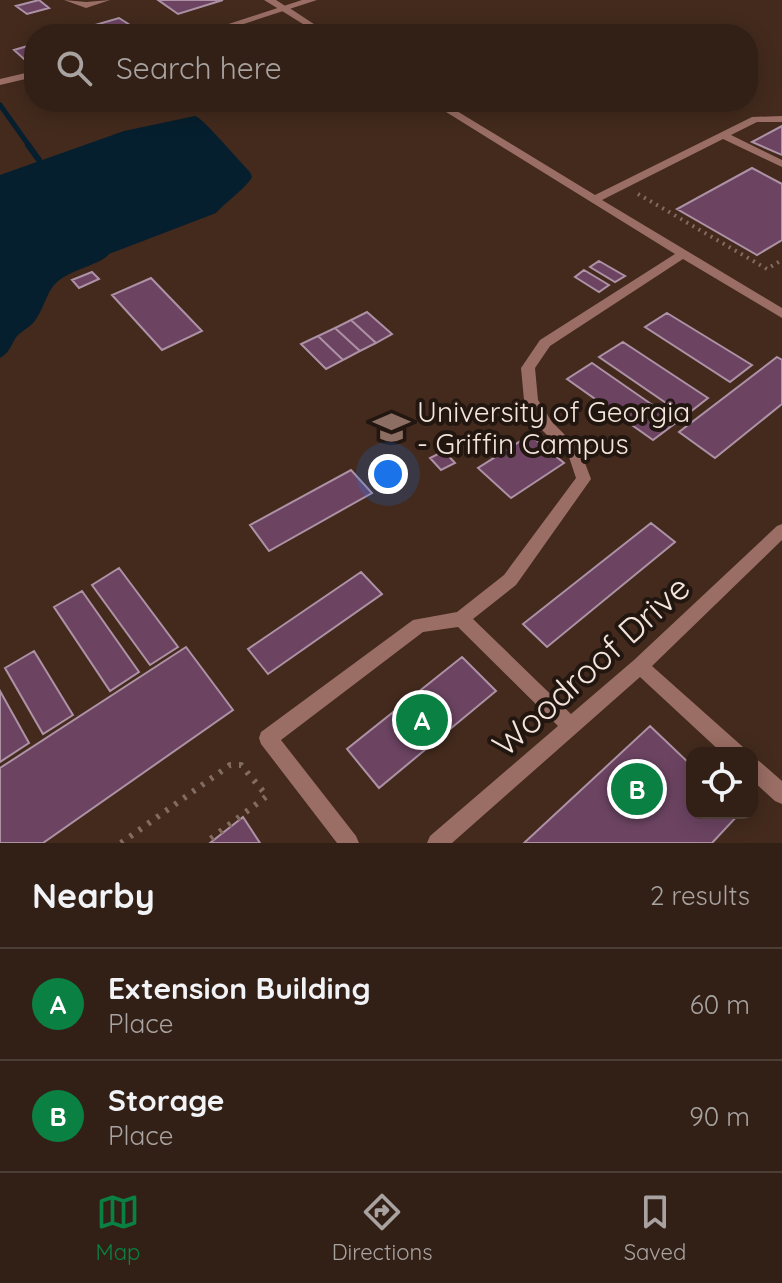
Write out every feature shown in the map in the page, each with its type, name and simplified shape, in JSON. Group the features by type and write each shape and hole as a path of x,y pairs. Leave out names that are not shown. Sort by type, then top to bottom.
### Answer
{"street":[{"path":"69,0 86,5 105,0"},
{"path":"269,0 285,9"},
{"path":"236,24 312,0"},
{"path":"0,82 24,76"}],"lane":[{"path":"285,9 309,24"},
{"path":"451,112 782,314"},
{"path":"593,200 755,119 782,119"},
{"path":"723,135 782,164"},
{"path":"349,843 268,738 419,625 461,619 510,580 584,479 575,454 547,426 531,400 528,368 545,343 683,254"},
{"name":"Woodroof Drive","path":"437,843 640,666 782,530"},
{"path":"461,619 571,726"},
{"path":"640,666 729,747"},
{"path":"758,773 782,794"}],"path":[{"path":"623,185 767,269 782,260"},
{"path":"121,843 230,765 241,765 267,796 205,843"}],"water":[{"path":"195,116 250,172 252,177 249,181 216,213 109,254 61,279 52,288 34,322 0,358 0,175 124,131"}],"building":[{"path":"39,0 49,8 27,14 16,6"},
{"path":"158,0 223,0 178,14"},
{"path":"119,18 128,24 99,24"},
{"path":"24,47 24,59 14,50"},
{"path":"782,126 782,155 752,142"},
{"path":"752,168 782,184 782,240 757,255 677,209"},
{"path":"599,261 625,276 615,282 590,267"},
{"path":"584,270 609,285 599,292 575,277"},
{"path":"92,272 99,279 79,288 72,280"},
{"path":"151,278 202,331 162,350 112,295"},
{"path":"367,312 392,334 376,343 351,320"},
{"path":"667,313 752,365 730,382 645,327"},
{"path":"351,320 376,343 360,351 335,328"},
{"path":"335,328 360,351 343,360 318,336"},
{"path":"318,336 343,360 326,369 301,344"},
{"path":"623,342 708,398 685,416 599,357"},
{"path":"777,357 782,360 782,404 715,458 679,432"},
{"path":"592,363 677,422 653,440 567,379"},
{"path":"530,435 564,463 511,498 478,468"},
{"path":"444,451 455,463 441,470 430,458"},
{"path":"351,470 372,493 269,551 250,525"},
{"path":"651,523 675,542 547,647 523,624"},
{"path":"119,568 178,647 150,665 92,585"},
{"path":"361,572 382,594 268,674 248,649"},
{"path":"82,591 139,672 110,691 54,607"},
{"path":"186,647 233,710 43,843 0,843 0,768"},
{"path":"34,651 73,715 43,734 5,668"},
{"path":"462,657 496,691 379,788 347,749"},
{"path":"0,691 29,743 0,762"},
{"path":"650,726 686,760 686,819 734,819 712,843 524,843"},
{"path":"243,817 260,843 210,843"}],"waterway":[{"path":"0,105 30,147"},
{"path":"28,145 39,160"}],"place":[{"name":"University of Georgia - Griffin Campus","path":"391,428"},
{"name":"Extension Building","path":"422,720"},
{"name":"Storage","path":"637,789"}]}
